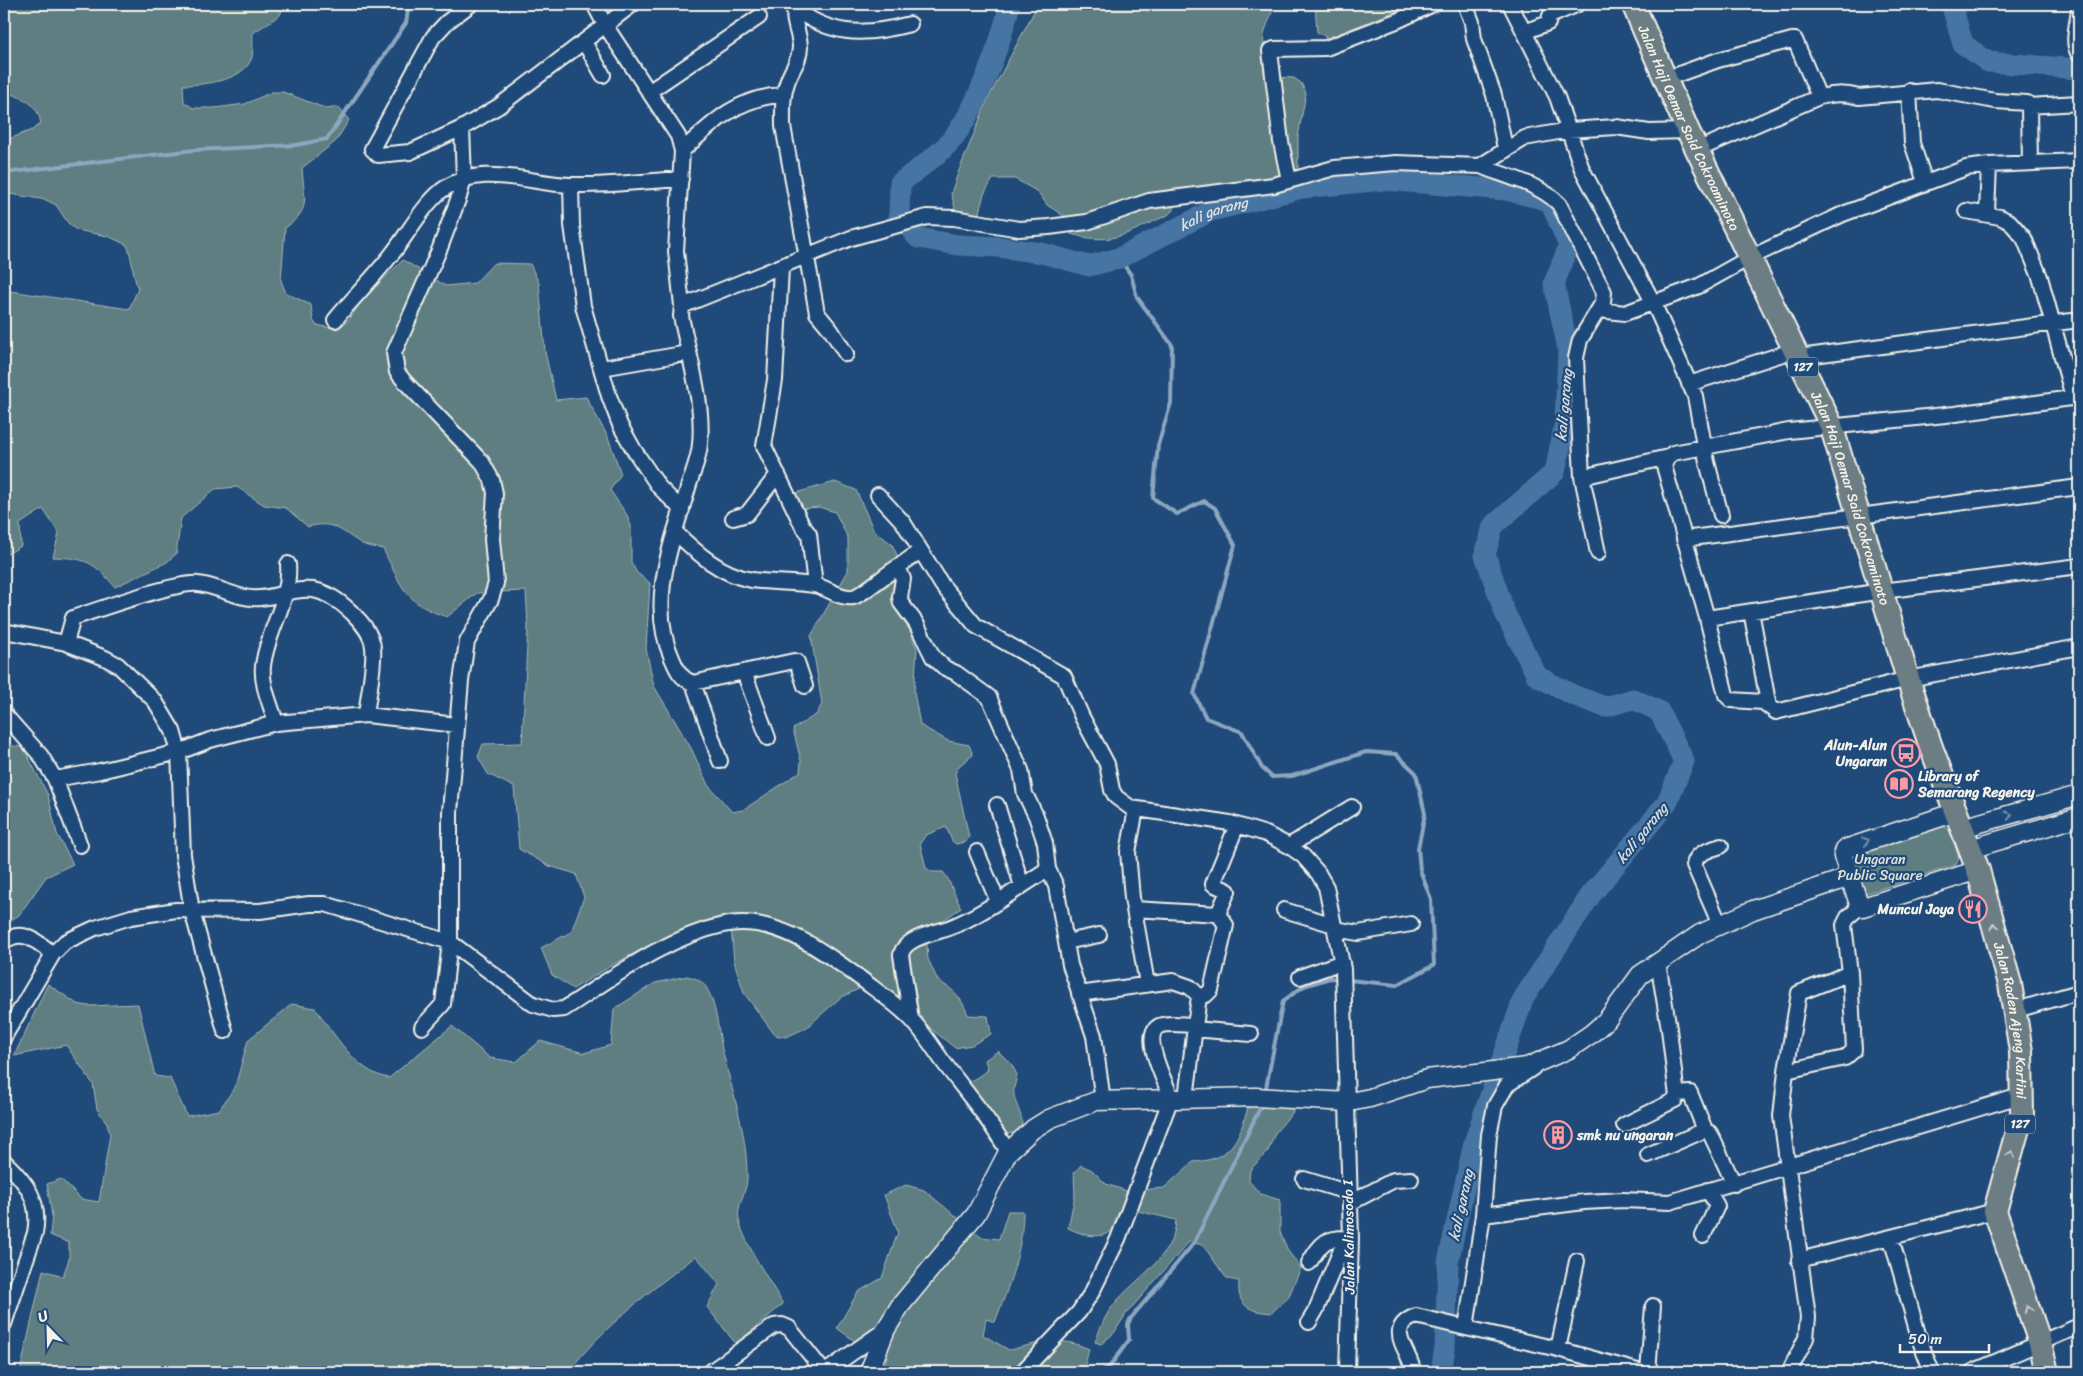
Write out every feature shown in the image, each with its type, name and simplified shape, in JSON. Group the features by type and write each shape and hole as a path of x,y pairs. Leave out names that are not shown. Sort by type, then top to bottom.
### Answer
{"main road":[{"name":"Jalan Haji Oemar Said Cokroaminoto","path":"1633,4 1692,141 1831,425 1908,679 1962,830"},
{"name":"Jalan Raden Ajeng Kartini","path":"1962,830 1978,870 2016,1010 2023,1095 2018,1133 1995,1211"},
{"path":"1995,1211 2040,1343 2047,1372"}],"street":[{"path":"471,4 447,22 433,37 372,149 378,155 410,152 462,128 500,106 633,4"},
{"path":"594,4 605,25 674,128 682,151 676,251 682,306 681,316 701,428 700,446 663,577 660,620 664,638 678,671 685,680 693,683 796,662 805,686"},
{"path":"1289,180 1281,142 1270,51 1274,49 1326,48 1390,24 1433,4"},
{"path":"1465,4 1471,19 1474,39 1494,95 1505,148"},
{"path":"1510,4 1557,97 1582,169 1653,302 1698,405 1704,446 1721,515"},
{"path":"1524,32 1548,23 1550,16 1578,4"},
{"path":"791,6 833,30 873,31 910,24"},
{"path":"791,6 800,48 796,67 789,77 783,95 783,126 818,313 846,354"},
{"path":"2079,9 2076,42 2079,54"},
{"path":"650,91 759,17"},
{"path":"1665,79 1718,60 1795,40 1818,97"},
{"path":"584,42 603,75"},
{"path":"1480,166 1505,148 1525,138 1570,130 1616,127 1692,141 1818,97 1834,94 1847,94 1859,97 1909,91 1950,90 1995,101 2024,102 2028,106 2030,164"},
{"path":"1909,91 1912,144 1925,182"},
{"path":"682,151 716,119 762,96 783,95"},
{"path":"2028,106 2079,103"},
{"path":"422,1027 444,1004 450,942 450,812 457,725 467,642 491,599 496,583 492,532 495,493 492,480 482,462 397,372 394,353 440,248 464,179 462,128"},
{"path":"1600,310 1625,313 1699,286 1749,258 1843,214 1966,168 1989,165 2079,161"},
{"path":"682,306 781,268 851,238 901,226 927,217 954,218 1019,229 1049,227 1087,222 1149,201 1274,185 1334,168 1366,164 1480,166 1531,187 1554,198 1560,204 1604,292 1600,310 1580,340 1576,358 1582,477 1598,553"},
{"path":"1987,213 1989,165"},
{"path":"335,320 391,255 431,202 441,192 464,179 492,176 511,177 571,186 681,179"},
{"path":"571,186 572,225 583,306 609,396 620,425 659,487 682,510"},
{"path":"1582,477 1668,457 1704,446 1831,425 1955,414 2076,397 2052,325 2040,277 2024,238 2010,222 1987,213 1966,211"},
{"path":"781,268 775,380 764,442 765,450 802,524 809,534 815,585"},
{"path":"1689,384 1797,354 2052,325 2079,320"},
{"path":"602,368 688,353"},
{"path":"1668,457 1664,466 1707,618 1726,695 1731,700 1763,702 1776,712 1908,679 2079,647"},
{"path":"733,518 747,514 778,474"},
{"path":"1684,539 2079,487"},
{"path":"878,495 903,522 942,585 976,626 1064,676 1082,717 1107,764 1116,797 1136,809 1128,852 1134,909 1147,984"},
{"path":"675,532 710,562 739,576 762,581 815,585 844,597 861,595 874,582 920,551"},
{"path":"276,723 264,682 263,667 288,590 288,564"},
{"path":"1707,618 1882,591 2079,566"},
{"path":"898,567 903,579 901,603 916,623 933,657 945,668 956,673 989,697 1021,770 1025,794 1036,816 1045,843 1048,869 1056,886 1066,942 1079,994 1094,1036 1103,1101"},
{"path":"66,643 73,618 174,587 197,583 237,596 261,598 288,590 314,590 348,608 360,622 373,644 366,715"},
{"path":"1751,611 1769,707"},
{"path":"4,631 83,647 105,658 130,676 155,701 173,731 179,752 183,856 192,911 225,1031"},
{"path":"744,672 768,738"},
{"path":"693,683 720,761"},
{"path":"4,714 41,756 55,779 80,845"},
{"path":"55,779 100,771 179,752 219,737 276,723 366,715 457,725"},
{"path":"1962,830 2079,795"},
{"path":"2047,804 2054,824"},
{"path":"997,805 1022,886"},
{"path":"1289,846 1352,807"},
{"name":"Jalan Kalimosodo I","path":"1136,809 1237,825 1266,834 1289,846 1308,862 1326,887 1343,965 1349,1102 1348,1172 1350,1198 1347,1372"},
{"path":"1860,906 1843,856 1844,851 1848,848 1962,830 2054,824 2079,816"},
{"path":"1218,914 1228,891 1213,884 1237,825"},
{"path":"1720,925 1694,865 1695,860 1700,854 1721,846"},
{"path":"977,852 998,902"},
{"path":"911,1019 901,955 903,947 911,942 951,927 998,902 1048,869"},
{"path":"1786,1071 1845,1058 1854,1050 1850,973 1844,925 1848,917 1860,906 1978,870"},
{"path":"1461,1327 1482,1215 1488,1134 1495,1106 1506,1085 1513,1079 1579,1042 1607,1020 1633,982 1658,962 1700,934 1753,910 1850,877"},
{"path":"4,1037 53,954 76,936 131,916 176,910 260,911 309,904 325,904 450,942 533,1004 553,1010 564,1009 657,950 693,933 725,924 751,922 776,929 810,943 862,980 911,1019 992,1126 1008,1152"},
{"path":"1134,909 1218,914"},
{"path":"1284,910 1358,933 1411,924"},
{"path":"1199,996 1206,994 1214,983 1226,925 1218,914"},
{"path":"4,942 9,938 25,935 33,938 53,954"},
{"path":"1066,942 1099,935"},
{"path":"1624,1125 1675,1100 1677,1094 1658,962"},
{"path":"1300,977 1343,965"},
{"path":"1789,1372 1801,1350 1808,1328 1781,1105 1786,1071 1799,993 1850,973"},
{"path":"1079,994 1173,981 1190,987 1199,996"},
{"path":"2016,1010 2079,992"},
{"path":"1022,1372 1079,1312 1092,1292 1118,1239 1178,1098 1199,996"},
{"path":"1178,1098 1153,1054 1154,1031 1157,1027 1163,1025 1194,1027 1250,1034"},
{"path":"869,1372 886,1329 915,1286 976,1214 1008,1152 1033,1129 1049,1119 1084,1104 1103,1101 1256,1097 1349,1102 1370,1098 1427,1079 1527,1067 1556,1056"},
{"path":"1677,1094 1690,1093 1705,1130 1710,1133 1734,1184"},
{"path":"1482,1215 1584,1202 1623,1200 1670,1202 2023,1095"},
{"path":"1648,1156 1705,1130"},
{"path":"4,1161 24,1180 33,1202 36,1220 35,1233 4,1324"},
{"path":"1304,1179 1350,1198 1394,1180 1411,1179"},
{"path":"1703,1236 1717,1206 1708,1190"},
{"path":"1799,1260 1995,1211"},
{"path":"1308,1322 1316,1310 1348,1238 1329,1240 1320,1244 1309,1263"},
{"path":"1891,1238 1920,1341 1932,1372"},
{"path":"1558,1348 1577,1261"},
{"path":"1648,1372 1653,1306"},
{"path":"1412,1372 1412,1367 1400,1339 1400,1330 1406,1322 1416,1316 1558,1348 1641,1372"},
{"path":"710,1372 774,1326 782,1325 789,1328 824,1372 886,1329"},
{"path":"1972,1372 2079,1326"}],"green space":[{"path":"4,4 285,4 280,15 253,33 253,54 248,65 241,72 223,80 183,85 184,102 193,108 215,108 245,104 272,92 283,92 327,109 338,107 349,120 336,141 302,168 305,196 303,209 294,221 285,228 281,281 286,293 311,305 313,320 316,325 338,329 350,319 362,300 403,260 446,286 475,283 494,263 530,264 539,283 545,352 556,400 586,397 608,437 621,474 610,490 627,515 631,526 631,562 637,573 650,583 646,649 654,686 691,748 708,785 732,812 743,810 800,772 801,761 793,729 817,714 822,704 811,636 848,571 848,538 835,512 819,507 800,509 792,494 835,482 856,490 874,531 892,544 897,555 894,601 897,612 910,631 917,649 914,692 920,725 948,741 969,745 973,755 960,765 955,773 969,837 966,842 956,844 952,841 946,827 926,835 920,843 926,868 932,872 943,872 961,908 926,932 928,959 938,981 957,995 968,1015 988,1016 991,1034 972,1045 955,1048 873,982 840,998 806,1028 786,1037 775,1035 744,993 734,961 731,928 724,916 670,935 612,965 573,989 552,975 541,948 571,932 584,897 576,874 549,866 519,849 514,787 488,774 478,757 483,744 522,743 528,626 526,591 477,593 447,617 433,612 422,606 406,592 400,584 383,549 365,545 335,527 316,525 308,527 286,508 264,505 237,487 215,489 181,518 176,554 167,562 115,587 95,567 82,560 53,557 59,533 43,509 20,524 21,546 4,556 4,290 129,309 138,289 127,245 108,236 76,230 68,223 56,205 46,200 4,193 4,141 32,130 41,124 33,106 23,99 4,91"},
{"path":"1038,4 1273,4 1264,37 1266,55 1277,77 1294,78 1301,83 1306,93 1298,137 1298,170 1257,183 1175,191 1173,210 1168,215 1111,238 1086,238 1071,234 1067,218 1047,205 1038,192 1015,179 993,179 984,194 978,216 956,212 951,193 958,173 988,99"},
{"path":"1315,4 1413,4 1328,38 1317,32"},
{"path":"4,745 23,747 48,795 57,834 73,864 46,877 19,915 4,925"},
{"name":"Ungaran Public Square","path":"1943,825 1950,831 1959,858 1956,865 1864,894 1851,861 1855,853"},
{"path":"687,976 706,987 713,1003 722,1049 740,1118 747,1164 747,1180 739,1209 739,1220 746,1240 783,1304 736,1344 707,1307 719,1284 696,1256 612,1324 568,1372 20,1372 43,1270 63,1276 69,1259 69,1243 50,1235 52,1216 47,1184 61,1179 81,1199 99,1202 110,1134 107,1123 97,1109 93,1084 66,1045 14,1056 48,984 77,1004 88,1006 138,1004 155,1076 170,1078 187,1116 219,1110 235,1087 248,1040 292,1004 315,1008 338,1040 356,1060 377,1075 389,1078 452,1026 490,1058 516,1062 540,1041 584,1053 611,1045 614,1009 655,983"},
{"path":"998,1051 1012,1065 1017,1075 1014,1095 1022,1126 1020,1131 1008,1134 969,1101 968,1083 988,1070 985,1060"},
{"path":"1277,1104 1292,1107 1293,1112 1275,1133 1268,1151 1250,1170 1249,1181 1260,1194 1280,1200 1280,1232 1288,1251 1301,1268 1288,1298 1271,1313 1250,1309 1242,1302 1239,1281 1227,1279 1203,1245 1189,1242 1126,1314 1114,1333 1101,1344 1095,1342 1109,1311 1128,1289 1150,1269 1168,1247 1176,1220 1134,1210 1119,1226 1105,1234 1089,1235 1068,1228 1075,1195 1074,1173 1081,1165 1092,1170 1106,1184 1127,1191 1164,1188 1193,1162 1216,1157 1225,1152 1237,1138 1248,1107"},
{"path":"906,1185 924,1190 981,1237 999,1239 1008,1211 1023,1211 1021,1240 1010,1281 995,1322 986,1319 983,1335 1009,1350 1058,1341 1078,1345 1089,1349 1084,1369 1080,1372 884,1372 889,1345 872,1330 856,1342 837,1328 858,1292 882,1278 898,1232 884,1195"}],"waterway":[{"path":"4,173 194,150 296,145 327,139 406,23 409,4"},
{"name":"kali garang","path":"1010,4 985,80 966,118 945,147 900,183 899,216 918,238 958,245 999,247 1042,253 1089,266 1119,258 1211,211 1302,188 1384,180 1506,190 1550,201 1569,246 1554,283 1568,349 1565,422 1555,472 1493,526 1485,555 1505,613 1537,676 1573,695 1605,707 1633,699 1659,711 1684,761 1667,803 1590,896 1523,999 1474,1143 1448,1262 1445,1348 1441,1372"},
{"path":"1957,4 1953,10 1963,44 1988,62 2079,69"},
{"path":"1119,258 1131,275 1137,297 1172,345 1171,403 1158,445 1153,498 1177,514 1204,501 1215,508 1235,545 1194,694 1206,718 1242,732 1262,768 1272,777 1292,776 1366,752 1396,754 1416,773 1425,814 1418,848 1420,870 1431,899 1434,965 1397,985 1330,978 1304,986 1283,1001 1265,1093"},
{"path":"1099,1372 1110,1366 1129,1340 1128,1324 1131,1318 1194,1243 1263,1102"}],"place":[{"name":"Alun-Alun Ungaran","path":"1906,753"},
{"name":"Library of Semarang Regency","path":"1899,784"},
{"name":"Muncul Jaya","path":"1973,909"},
{"name":"smk nu ungaran","path":"1558,1135"}]}
